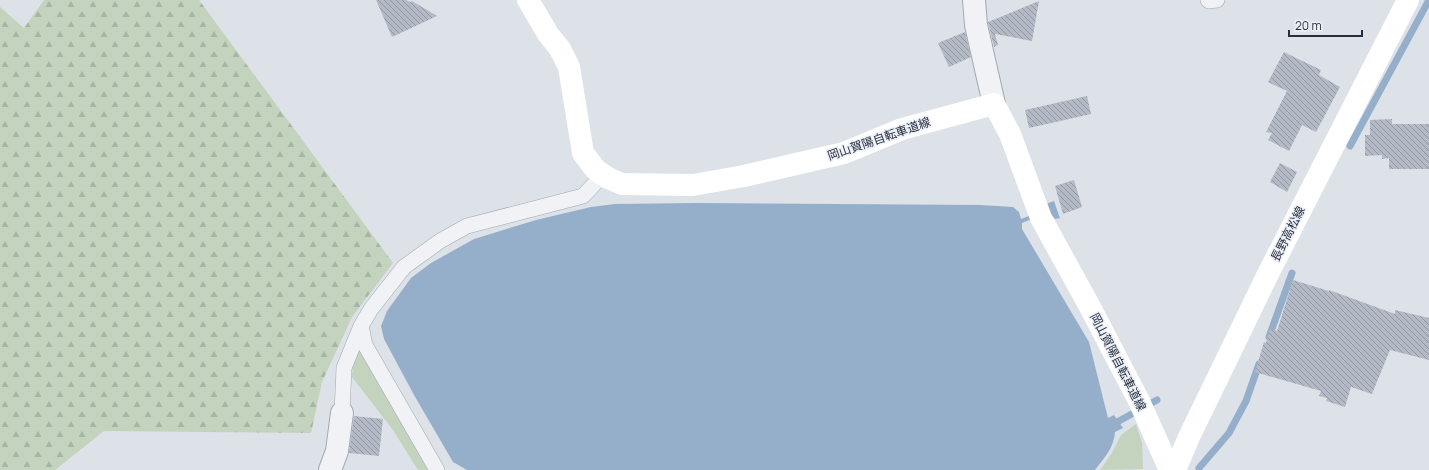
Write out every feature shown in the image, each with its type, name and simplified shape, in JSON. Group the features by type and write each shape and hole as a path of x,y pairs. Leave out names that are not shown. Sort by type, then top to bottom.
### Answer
{"main road":[{"name":"岡山賀陽自転車道線","path":"528,0 548,34 560,49 569,67 583,153 596,170 622,184 643,186 693,185 744,176 844,153 902,129 994,104 1010,134 1040,214 1143,410 1170,470"},
{"name":"長野高松線","path":"1175,470 1189,437 1268,274 1408,0"}],"street":[{"path":"974,0 976,25 994,104"},
{"path":"330,470 337,451 342,413"}],"lane":[{"path":"1208,0 1218,0"},
{"path":"342,413 344,368 361,326 371,309 404,268 440,241 468,226 583,196 603,175"},
{"path":"361,326 365,345 438,470"}],"green space":[{"path":"44,0 199,0 393,263 352,317 322,382 311,433 104,431 55,470 0,470 0,7 24,28"},
{"path":"359,344 410,438 431,470 418,470 393,430 352,377 353,361"},
{"path":"1136,424 1142,443 1143,469 1100,470 1112,453 1121,435"}],"water":[{"path":"1054,201 1060,218 1055,219 1049,212 1022,223 1022,229 1089,342 1108,418 1114,415 1123,428 1115,432 1111,448 1095,470 467,470 453,462 414,395 384,339 381,326 387,311 411,278 431,263 474,239 536,220 591,207 615,204 697,203 981,205 1013,207 1019,212 1021,219 1047,209 1046,204"}],"building":[{"path":"376,0 412,1 437,16 392,37"},
{"path":"1039,1 1032,41 995,34 998,45 994,47 988,22"},
{"path":"965,32 971,57 949,67 938,43"},
{"path":"1284,52 1321,70 1319,75 1340,87 1316,132 1302,125 1289,151 1268,140 1272,133 1266,132 1287,91 1268,82"},
{"path":"1087,96 1091,114 1029,128 1025,110"},
{"path":"1392,119 1392,124 1429,124 1429,169 1389,169 1389,158 1382,159 1382,155 1365,156 1365,135 1370,135 1370,120"},
{"path":"1280,163 1297,172 1287,192 1270,182"},
{"path":"1074,180 1082,207 1063,214 1055,186"},
{"path":"1293,280 1329,290 1395,314 1395,310 1429,318 1429,360 1390,350 1372,394 1351,387 1345,407 1326,401 1327,398 1319,396 1321,391 1255,372 1264,342 1266,343 1270,329 1277,331"},
{"path":"354,416 383,419 379,456 349,453"}],"waterway":[{"path":"1350,146 1429,0"},
{"path":"1269,337 1292,273"},
{"path":"1199,468 1229,433 1246,401 1259,364"},
{"path":"1110,426 1157,400"}]}
